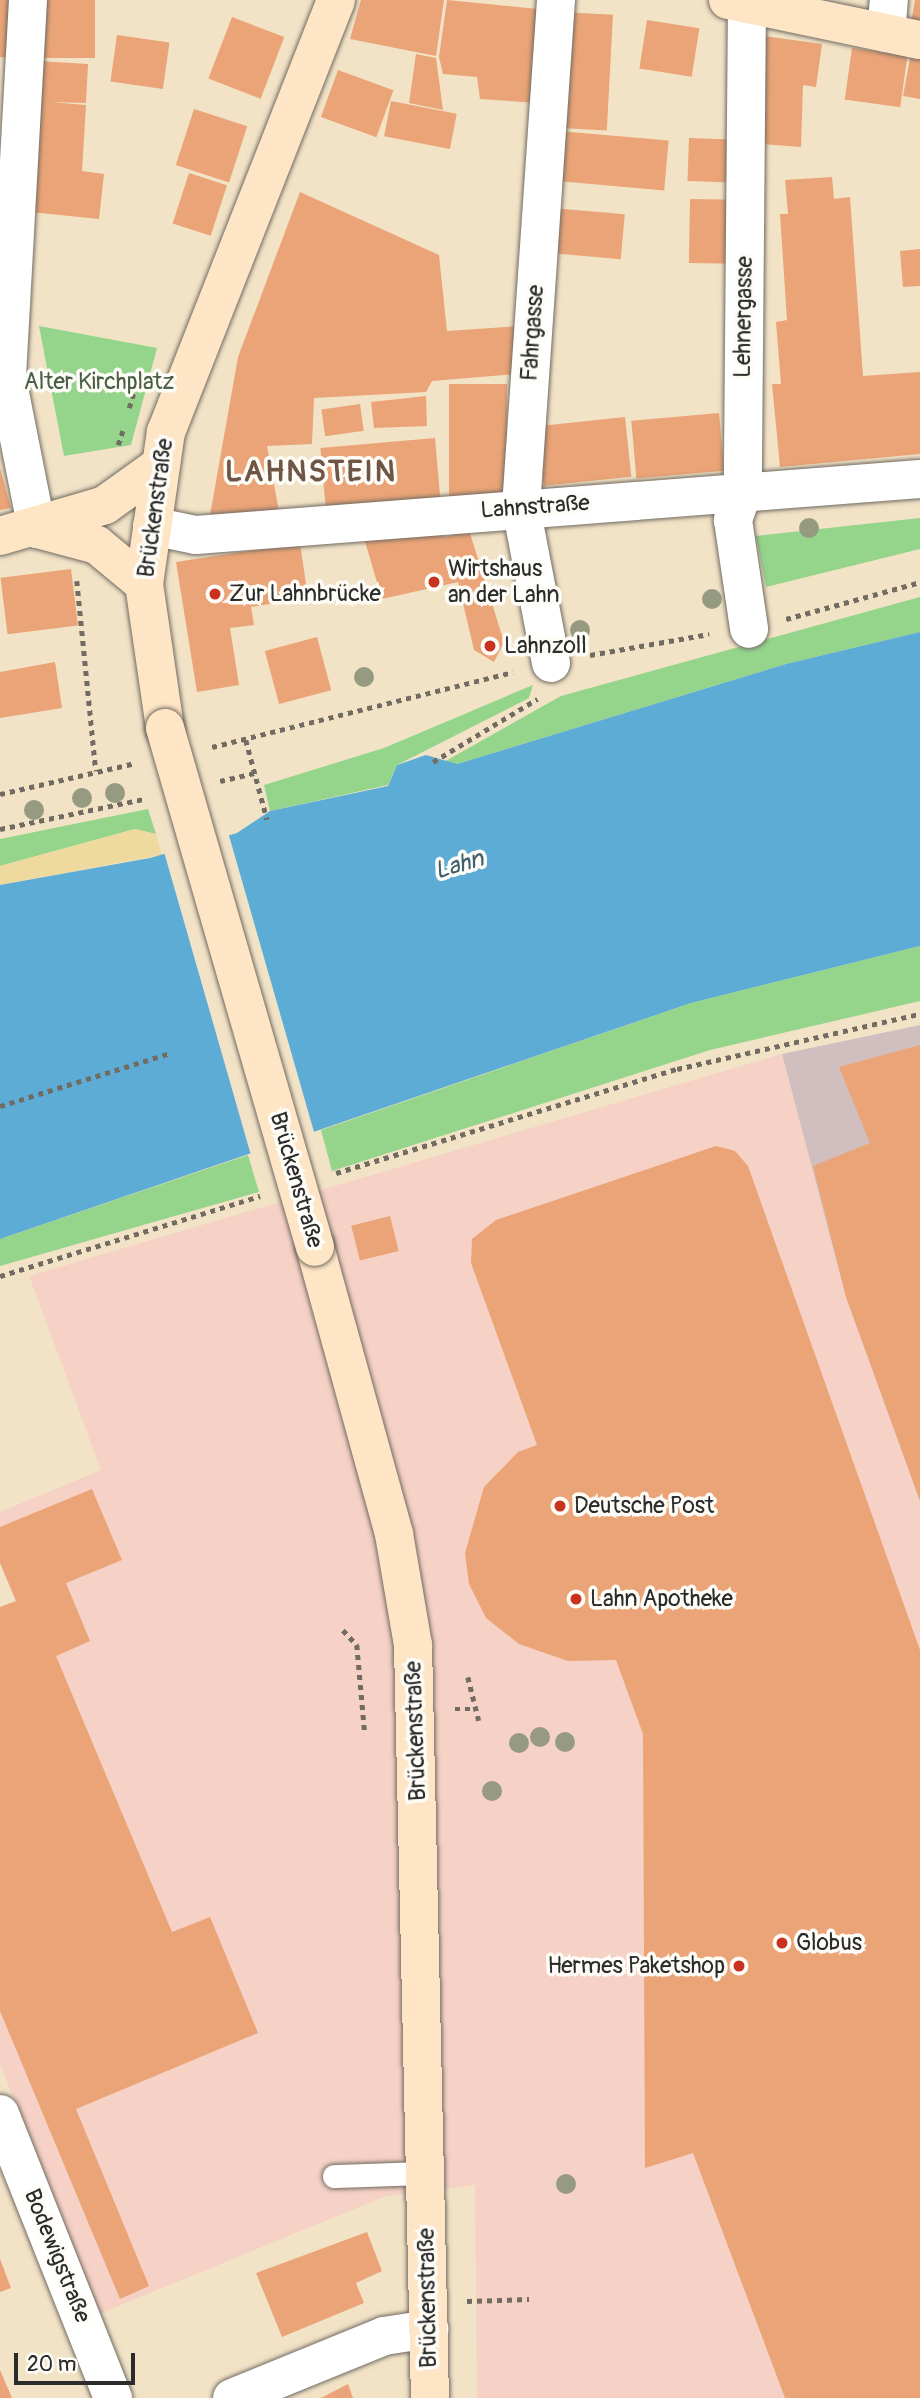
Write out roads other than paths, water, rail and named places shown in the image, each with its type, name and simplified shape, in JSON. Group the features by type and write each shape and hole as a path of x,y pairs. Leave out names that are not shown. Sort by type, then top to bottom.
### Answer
{"street":[{"path":"28,0 7,378 37,529"},
{"name":"Brückenstraße","path":"336,0 181,387 159,466 144,584 158,744 315,1247 407,1592 417,1709 430,2398"},
{"name":"Fahrgasse","path":"544,665 521,508 556,0"},
{"path":"737,1 898,24"},
{"name":"Lehnergasse","path":"737,1 743,492 733,520 749,629"},
{"path":"0,536 37,529 105,505 159,466"},
{"name":"Lahnstraße","path":"152,526 196,535 920,479"},
{"path":"105,505 152,526"},
{"path":"37,529 97,545 144,584"},
{"name":"Bodewigstraße","path":"0,2114 113,2398"},
{"path":"232,2398 428,2316"}],"lane":[{"path":"334,2176 426,2173"}],"water":[{"name":"Lahn","path":"920,632 920,946 691,1003 0,1239 0,885 150,858 237,833 270,811 388,786 397,765 426,755 457,764 786,664"}],"place":[{"name":"Wirtshaus an der Lahn","path":"434,582"},
{"name":"Zur Lahnbrücke","path":"215,594"},
{"name":"Lahnzoll","path":"490,646"},
{"name":"Deutsche Post","path":"560,1506"},
{"name":"Lahn Apotheke","path":"576,1599"},
{"name":"Globus","path":"782,1943"},
{"name":"Hermes Paketshop","path":"739,1966"}],"district":[{"name":"LAHNSTEIN","path":"311,472"}],"park label":[{"name":"Alter Kirchplatz","path":"99,382"}]}
